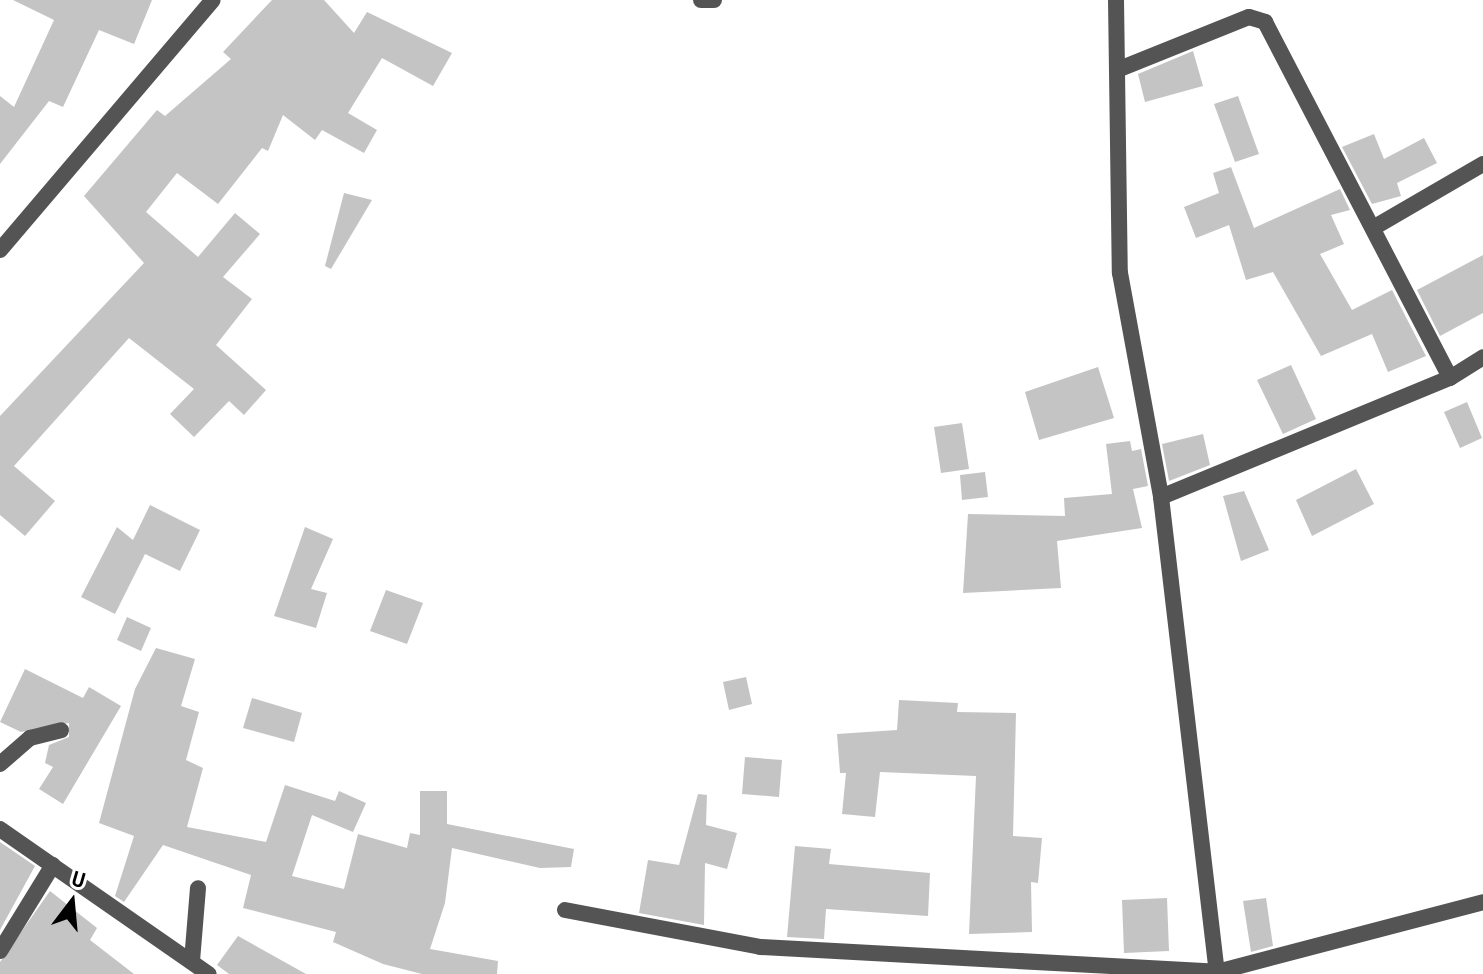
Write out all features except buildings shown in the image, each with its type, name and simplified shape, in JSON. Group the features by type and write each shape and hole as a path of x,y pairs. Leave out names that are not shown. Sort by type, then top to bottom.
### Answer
{"street":[{"path":"0,250 213,0"},
{"path":"701,0 714,0"},
{"path":"1116,0 1120,273 1161,497 1217,973"},
{"path":"1117,70 1261,19 1450,378"},
{"path":"1373,228 1483,164"},
{"path":"1161,497 1450,378 1483,357"},
{"path":"0,764 30,738 61,730"},
{"path":"0,829 209,974"},
{"path":"0,951 53,865"},
{"path":"192,961 198,888"},
{"path":"565,910 760,947 1217,973 1483,902"}]}
